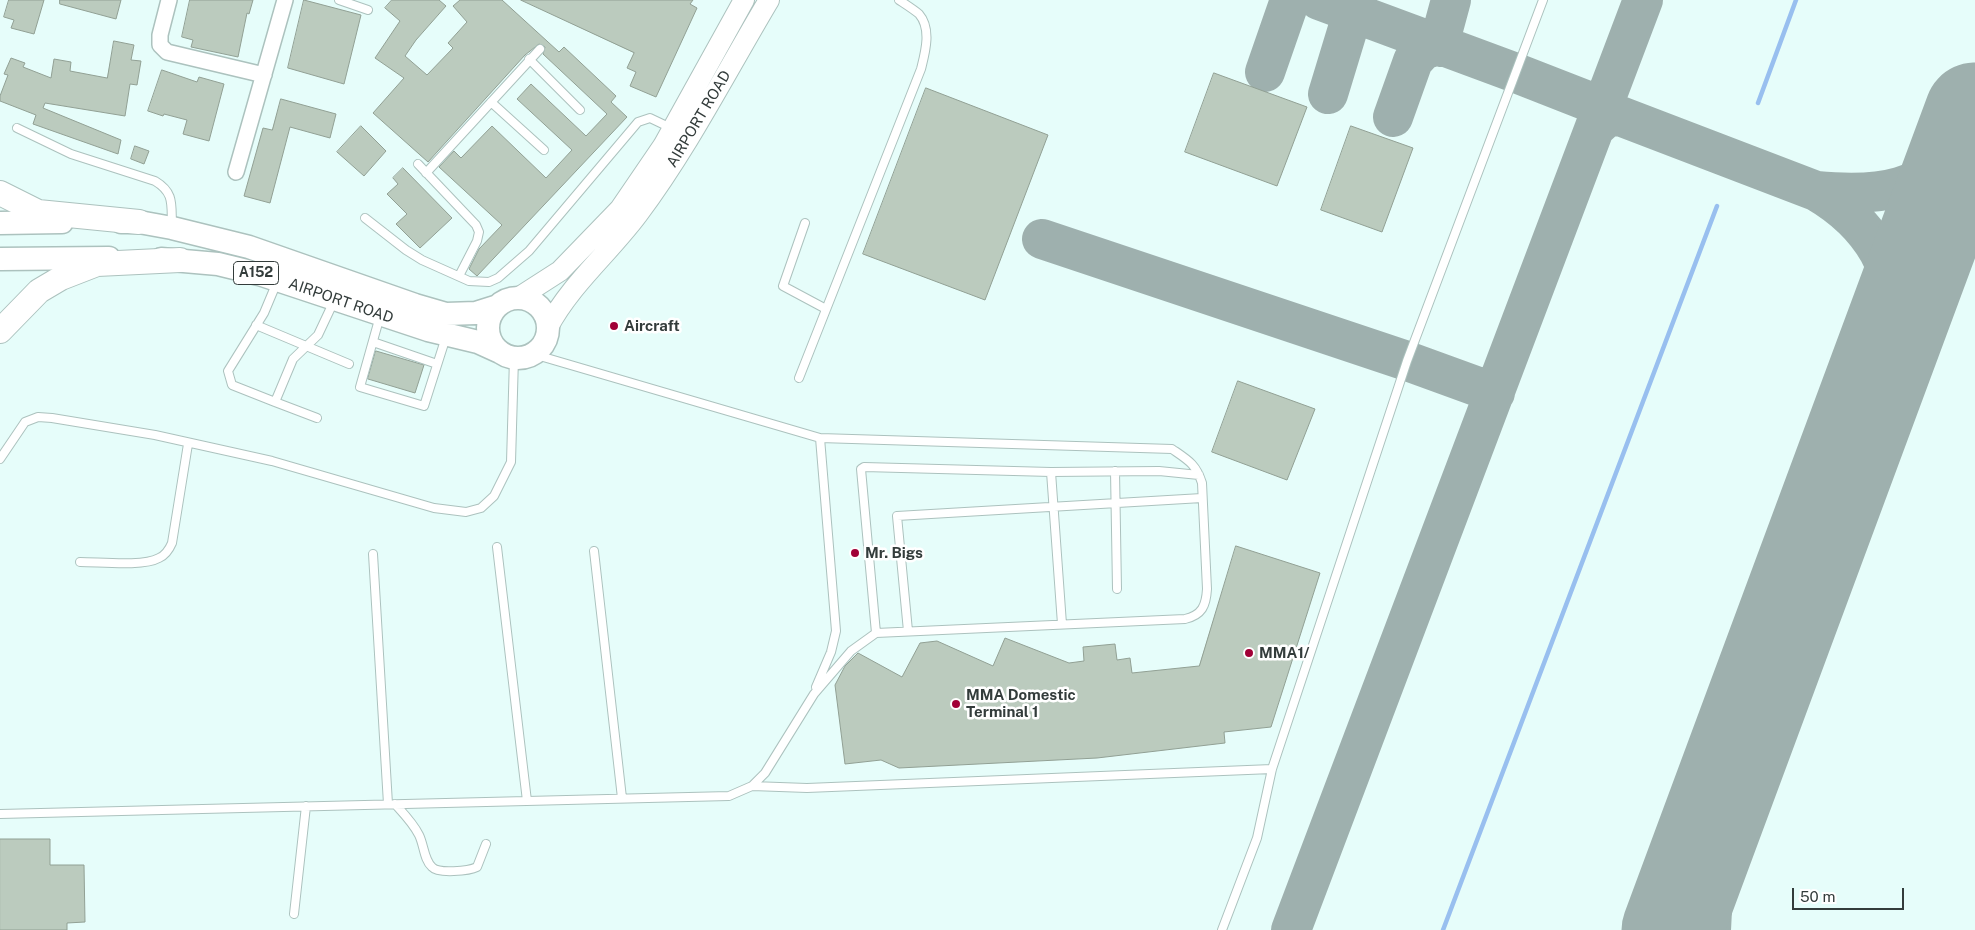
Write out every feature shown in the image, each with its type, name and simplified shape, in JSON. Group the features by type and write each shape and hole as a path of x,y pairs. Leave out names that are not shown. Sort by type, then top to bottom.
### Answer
{"highway":[{"path":"0,194 38,212 139,222"},
{"path":"0,330 39,291 61,278 97,264 180,260"}],"main road":[{"name":"AIRPORT ROAD","path":"518,298 560,271 620,209 663,146 744,0"},
{"name":"AIRPORT ROAD","path":"548,327 559,307 637,215 675,162 769,0"},
{"name":"AIRPORT ROAD","path":"0,222 139,222 249,247 446,314 476,313 495,307"},
{"name":"AIRPORT ROAD","path":"0,259 143,257 218,264 277,280 447,335 516,354"},
{"path":"510,298 534,302 542,308 547,318 548,327 544,342 516,354 490,339 487,330 488,320 495,307 500,302 510,298"}],"street":[{"path":"169,0 160,35 160,44 167,52 264,75"},
{"path":"236,172 285,0"}],"lane":[{"path":"339,0 368,10"},
{"path":"799,378 921,69 926,49 926,34 920,15 899,0"},
{"path":"1222,930 1257,838 1272,769 1407,361 1543,0"},
{"path":"426,173 540,49"},
{"path":"530,60 580,110"},
{"path":"491,102 544,150"},
{"path":"365,218 422,260 469,281 489,282 507,270 529,251 638,122 650,118 673,129"},
{"path":"17,128 71,154 155,181 163,186 168,191 172,228"},
{"path":"418,164 476,225 479,232 477,241 459,276"},
{"path":"805,223 783,286 826,309"},
{"path":"277,280 264,313 228,371 228,377 232,384 317,418"},
{"path":"275,402 293,359 318,335 335,299"},
{"path":"381,314 360,387 424,406 447,335"},
{"path":"256,325 350,364"},
{"path":"373,342 438,364"},
{"path":"0,459 25,422 38,417 155,435 188,444 272,461 434,508 466,512 481,508 494,496 511,462 516,354 820,438 1172,449 1190,461 1199,475 1207,589 1206,602 1202,611 1195,617 1185,619 876,633 851,651 814,694 765,772 752,786 730,796 0,814"},
{"path":"814,694 831,652 836,631 820,438"},
{"path":"80,562 145,562 159,558 168,552 172,543 188,444"},
{"path":"876,633 861,469 864,467 1051,472 1158,471 1199,475"},
{"path":"1115,471 1117,589"},
{"path":"1051,472 1062,624"},
{"path":"908,631 897,516 1202,498"},
{"path":"497,547 527,801"},
{"path":"594,551 622,798"},
{"path":"373,554 392,804 412,824 420,837 430,866 434,870 472,870 477,867 486,844"},
{"path":"752,786 807,788 1272,769"},
{"path":"294,914 306,806"}],"building":[{"path":"9,0 44,0 34,34 11,28 14,20 4,17"},
{"path":"60,0 121,0 116,19 60,4"},
{"path":"190,0 253,0 249,14 247,13 238,57 191,47 193,40 182,37"},
{"path":"304,0 361,15 344,84 288,68"},
{"path":"392,0 439,0 446,6 416,40 405,56 427,75 453,48 448,43 467,22 453,6 460,0 502,0 559,52 564,47 616,96 611,102 627,117 477,276 469,269 479,249 502,225 439,167 454,151 461,158 492,126 546,178 572,150 517,99 531,84 586,136 607,114 543,54 545,47 539,44 525,55 428,162 373,113 404,78 375,58 400,21 385,8"},
{"path":"521,0 693,0 690,4 697,8 656,97 630,86 636,72 627,68 634,53"},
{"path":"114,41 134,45 131,60 141,61 137,85 130,84 125,116 45,103 43,108 121,140 118,154 33,124 36,115 0,101 8,75 4,74 11,58 25,63 23,67 51,78 54,59 71,62 70,71 107,78"},
{"path":"162,70 197,82 199,77 224,84 209,141 183,134 187,120 148,111"},
{"path":"1214,73 1307,107 1277,186 1185,152"},
{"path":"926,88 1048,135 985,300 863,254"},
{"path":"281,99 336,114 330,138 290,127 270,203 244,196 263,128 272,130"},
{"path":"361,126 386,151 364,176 337,152"},
{"path":"1351,126 1413,148 1382,232 1321,210"},
{"path":"135,146 149,151 144,164 131,159"},
{"path":"403,168 452,218 420,248 396,224 407,214 387,194 398,184 393,178"},
{"path":"376,351 424,365 415,393 368,379"},
{"path":"1238,381 1315,409 1287,480 1212,452"},
{"path":"1236,546 1320,573 1271,727 1224,732 1225,743 1097,758 899,768 881,760 845,764 835,685 845,666 858,653 902,677 920,643 937,641 993,666 1005,638 1069,663 1084,661 1083,647 1115,644 1117,660 1130,658 1132,673 1199,666"},
{"path":"0,839 50,839 50,865 84,865 85,922 67,923 67,930 0,930"}],"waterway":[{"path":"1758,103 1796,0"},
{"path":"1443,930 1717,206"}],"taxiway":[{"path":"1265,72 1290,0"},
{"path":"1319,0 1603,107"},
{"path":"1442,47 1441,37 1451,0"},
{"path":"1291,930 1643,0"},
{"path":"1328,94 1349,25 1363,17"},
{"path":"1393,117 1413,61 1423,50 1438,45"},
{"path":"1596,127 1607,117 1620,116 1816,191 1835,204 1867,234 1879,252 1888,271 1893,292 1895,314 1892,337"},
{"path":"1816,191 1860,193 1900,187 1918,180 1935,170 1951,156 1966,138"},
{"path":"1042,239 1407,361 1495,393"},
{"path":"1711,930 1713,890 1723,794"}],"runway":[{"path":"1672,930 1975,113"}],"place":[{"name":"Aircraft","path":"614,326"},
{"name":"Mr. Bigs","path":"855,553"},
{"name":"MMA1/","path":"1249,653"},
{"name":"MMA Domestic Terminal 1","path":"956,704"}]}
